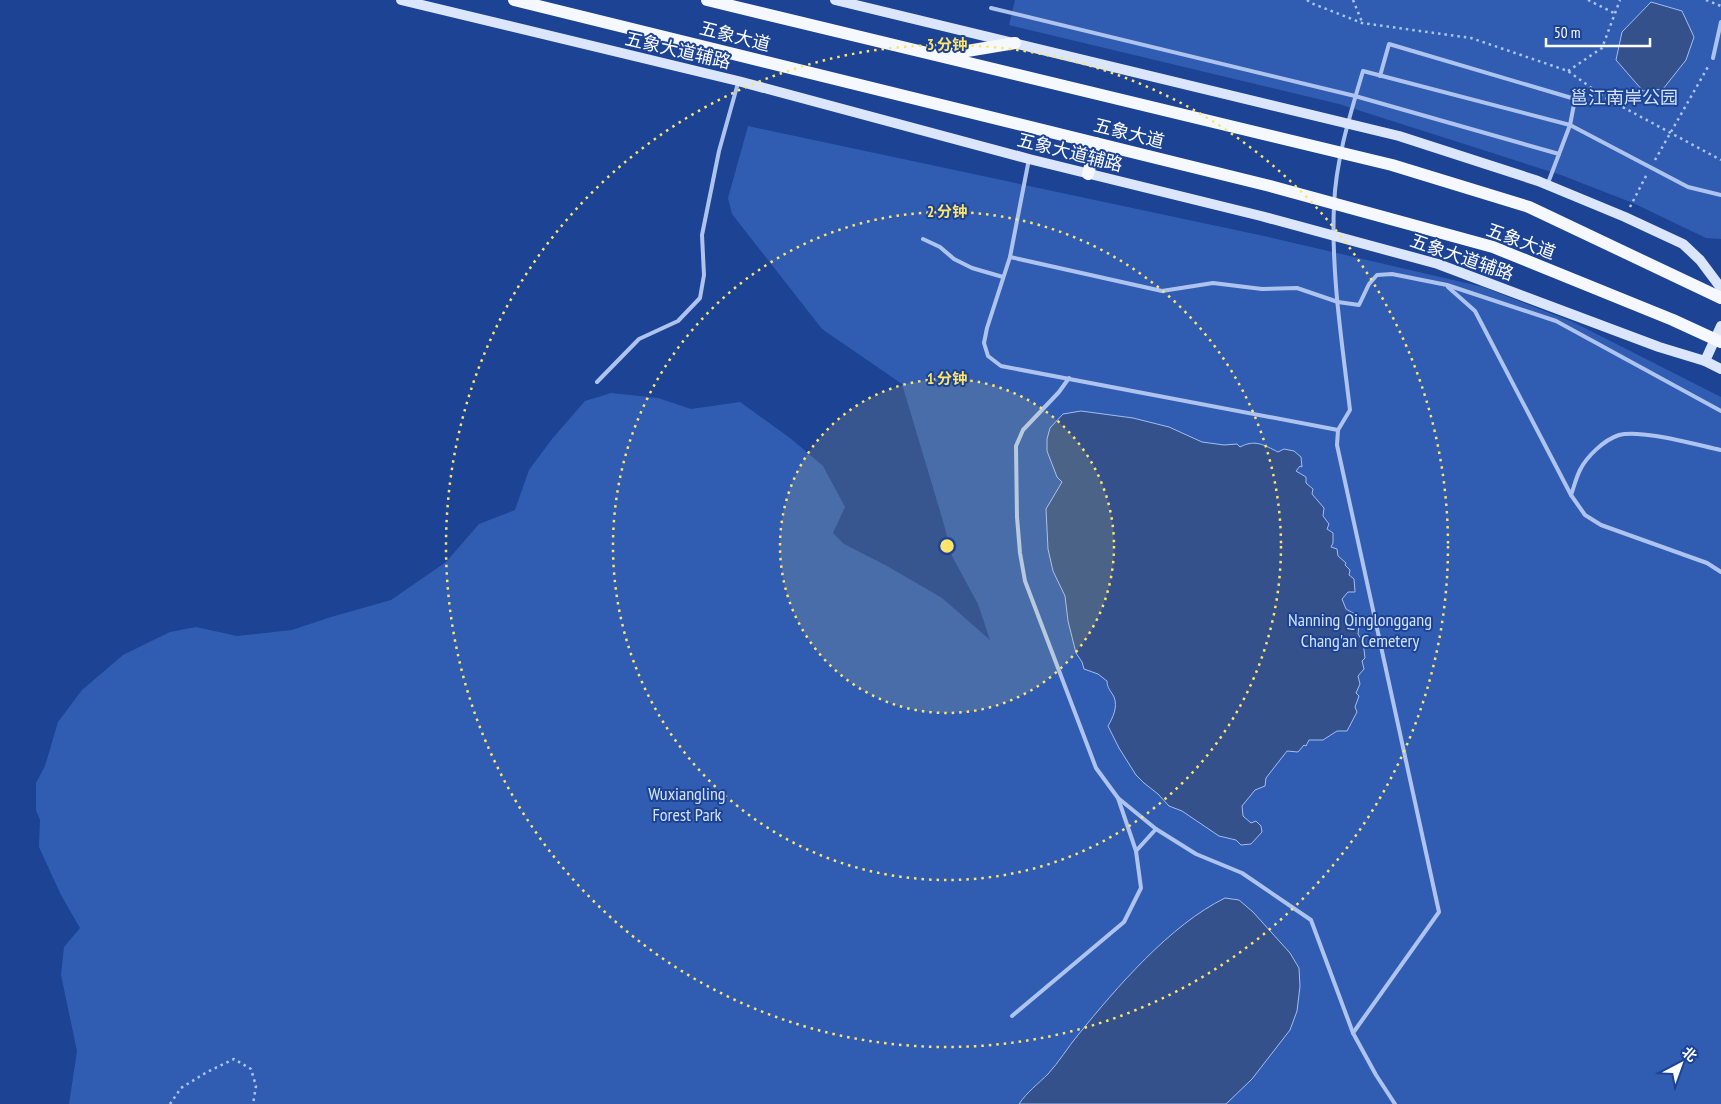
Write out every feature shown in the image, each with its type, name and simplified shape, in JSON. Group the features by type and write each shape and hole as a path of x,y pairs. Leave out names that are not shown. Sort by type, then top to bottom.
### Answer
{"main road":[{"name":"五象大道","path":"514,0 1096,143 1493,247 1673,320 1718,341"},
{"name":"五象大道","path":"707,0 1392,165 1529,208 1721,298"},
{"path":"938,56 1015,42"},
{"path":"1088,174 1096,143"}],"street":[{"name":"五象大道辅路","path":"400,0 738,81 1029,159 1335,235 1438,264 1659,347 1705,361 1721,369"},
{"path":"835,0 1400,136 1547,185 1625,217 1683,244 1700,260 1721,288"},
{"path":"1705,361 1718,341 1721,326"}],"lane":[{"path":"991,8 1355,96 1559,154"},
{"path":"1713,58 1721,22"},
{"path":"1380,76 1389,44 1575,99 1570,125 1547,185"},
{"path":"1353,1034 1439,912 1337,445 1338,430 1350,410 1334,258 1334,204 1347,123 1363,71 1570,125 1688,187 1721,195"},
{"path":"597,382 639,339 678,322 700,298 704,275 702,235 719,151 738,81"},
{"path":"1029,159 1010,256 986,328 984,343 988,356 1001,366 1338,430"},
{"path":"923,239 940,247 954,259 972,268 1003,276"},
{"path":"1010,256 1162,291 1213,283 1262,289 1296,288 1338,302 1359,306 1369,284 1377,275 1392,274 1446,285 1556,321 1721,411"},
{"path":"1446,285 1474,310 1571,495 1585,515 1601,525 1707,563 1721,572"},
{"path":"1069,378 1059,392 1023,430 1016,446 1020,553 1025,581 1096,768 1118,798 1156,829 1196,854 1242,873 1311,920 1353,1034 1376,1075 1396,1104"},
{"path":"1571,495 1580,469 1593,453 1606,442 1620,435 1640,434 1721,450"},
{"path":"1012,1016 1124,922 1142,888 1136,852 1118,798"},
{"path":"1136,852 1156,829"}],"path":[{"path":"1307,0 1311,4 1362,23 1471,38 1568,71 1604,97 1721,160"},
{"path":"1353,0 1362,23"},
{"path":"1588,0 1614,13"},
{"path":"1568,71 1602,48 1620,0"},
{"path":"1706,0 1721,6"},
{"path":"1625,217 1669,133 1713,58"},
{"path":"170,1104 181,1088 207,1072 234,1059 251,1069 256,1086 253,1104"}],"green space":[{"name":"邕江南岸公园","path":"1015,0 1721,0 1721,239 1706,238 1633,203 1561,175 1339,104 1009,25"},
{"path":"748,126 1264,236 1483,287 1573,322 1721,397 1721,1104 69,1104 77,1051 61,975 64,947 80,928 61,895 39,847 40,820 36,810 36,783 45,766 58,722 82,690 123,655 170,632 196,627 237,636 292,630 391,600 446,562 479,524 515,510 529,470 552,439 585,401 611,393 658,398 691,409 740,402 790,438 823,466 845,507 833,533 844,544 942,598 990,640 978,604 952,556 902,384 822,329 732,214 728,198"}],"shaded area":[{"path":"1651,2 1682,11 1694,37 1686,60 1663,89 1643,91 1616,60 1622,32"},
{"path":"1081,411 1133,418 1169,427 1202,442 1224,445 1237,444 1240,447 1255,443 1278,452 1284,449 1294,451 1301,457 1302,467 1300,466 1296,471 1306,477 1306,483 1313,489 1312,494 1324,508 1323,516 1329,524 1327,529 1333,533 1331,547 1337,549 1338,556 1346,563 1345,565 1350,570 1349,575 1354,579 1355,592 1348,592 1342,599 1346,609 1360,617 1358,634 1363,642 1365,658 1362,661 1364,669 1358,676 1360,684 1356,693 1359,696 1355,707 1357,712 1347,731 1337,731 1323,740 1309,740 1306,746 1304,745 1298,752 1287,751 1266,778 1265,786 1255,790 1242,806 1243,816 1251,823 1256,821 1261,826 1262,832 1251,844 1241,845 1236,840 1219,836 1182,811 1169,806 1136,775 1108,726 1113,716 1115,704 1107,681 1098,674 1084,669 1076,653 1068,621 1065,596 1053,571 1048,549 1046,509 1062,482 1057,477 1047,451 1047,439 1050,428 1063,414"},
{"path":"1225,898 1239,900 1253,912 1290,953 1299,968 1300,986 1297,1011 1290,1030 1252,1079 1226,1104 1019,1104 1048,1074 1093,1016 1146,959 1184,924"}],"park label":[{"name":"Nanning Qinglonggang Chang'an Cemetery","path":"1360,629"},
{"name":"Wuxiangling Forest Park","path":"687,803"}]}
